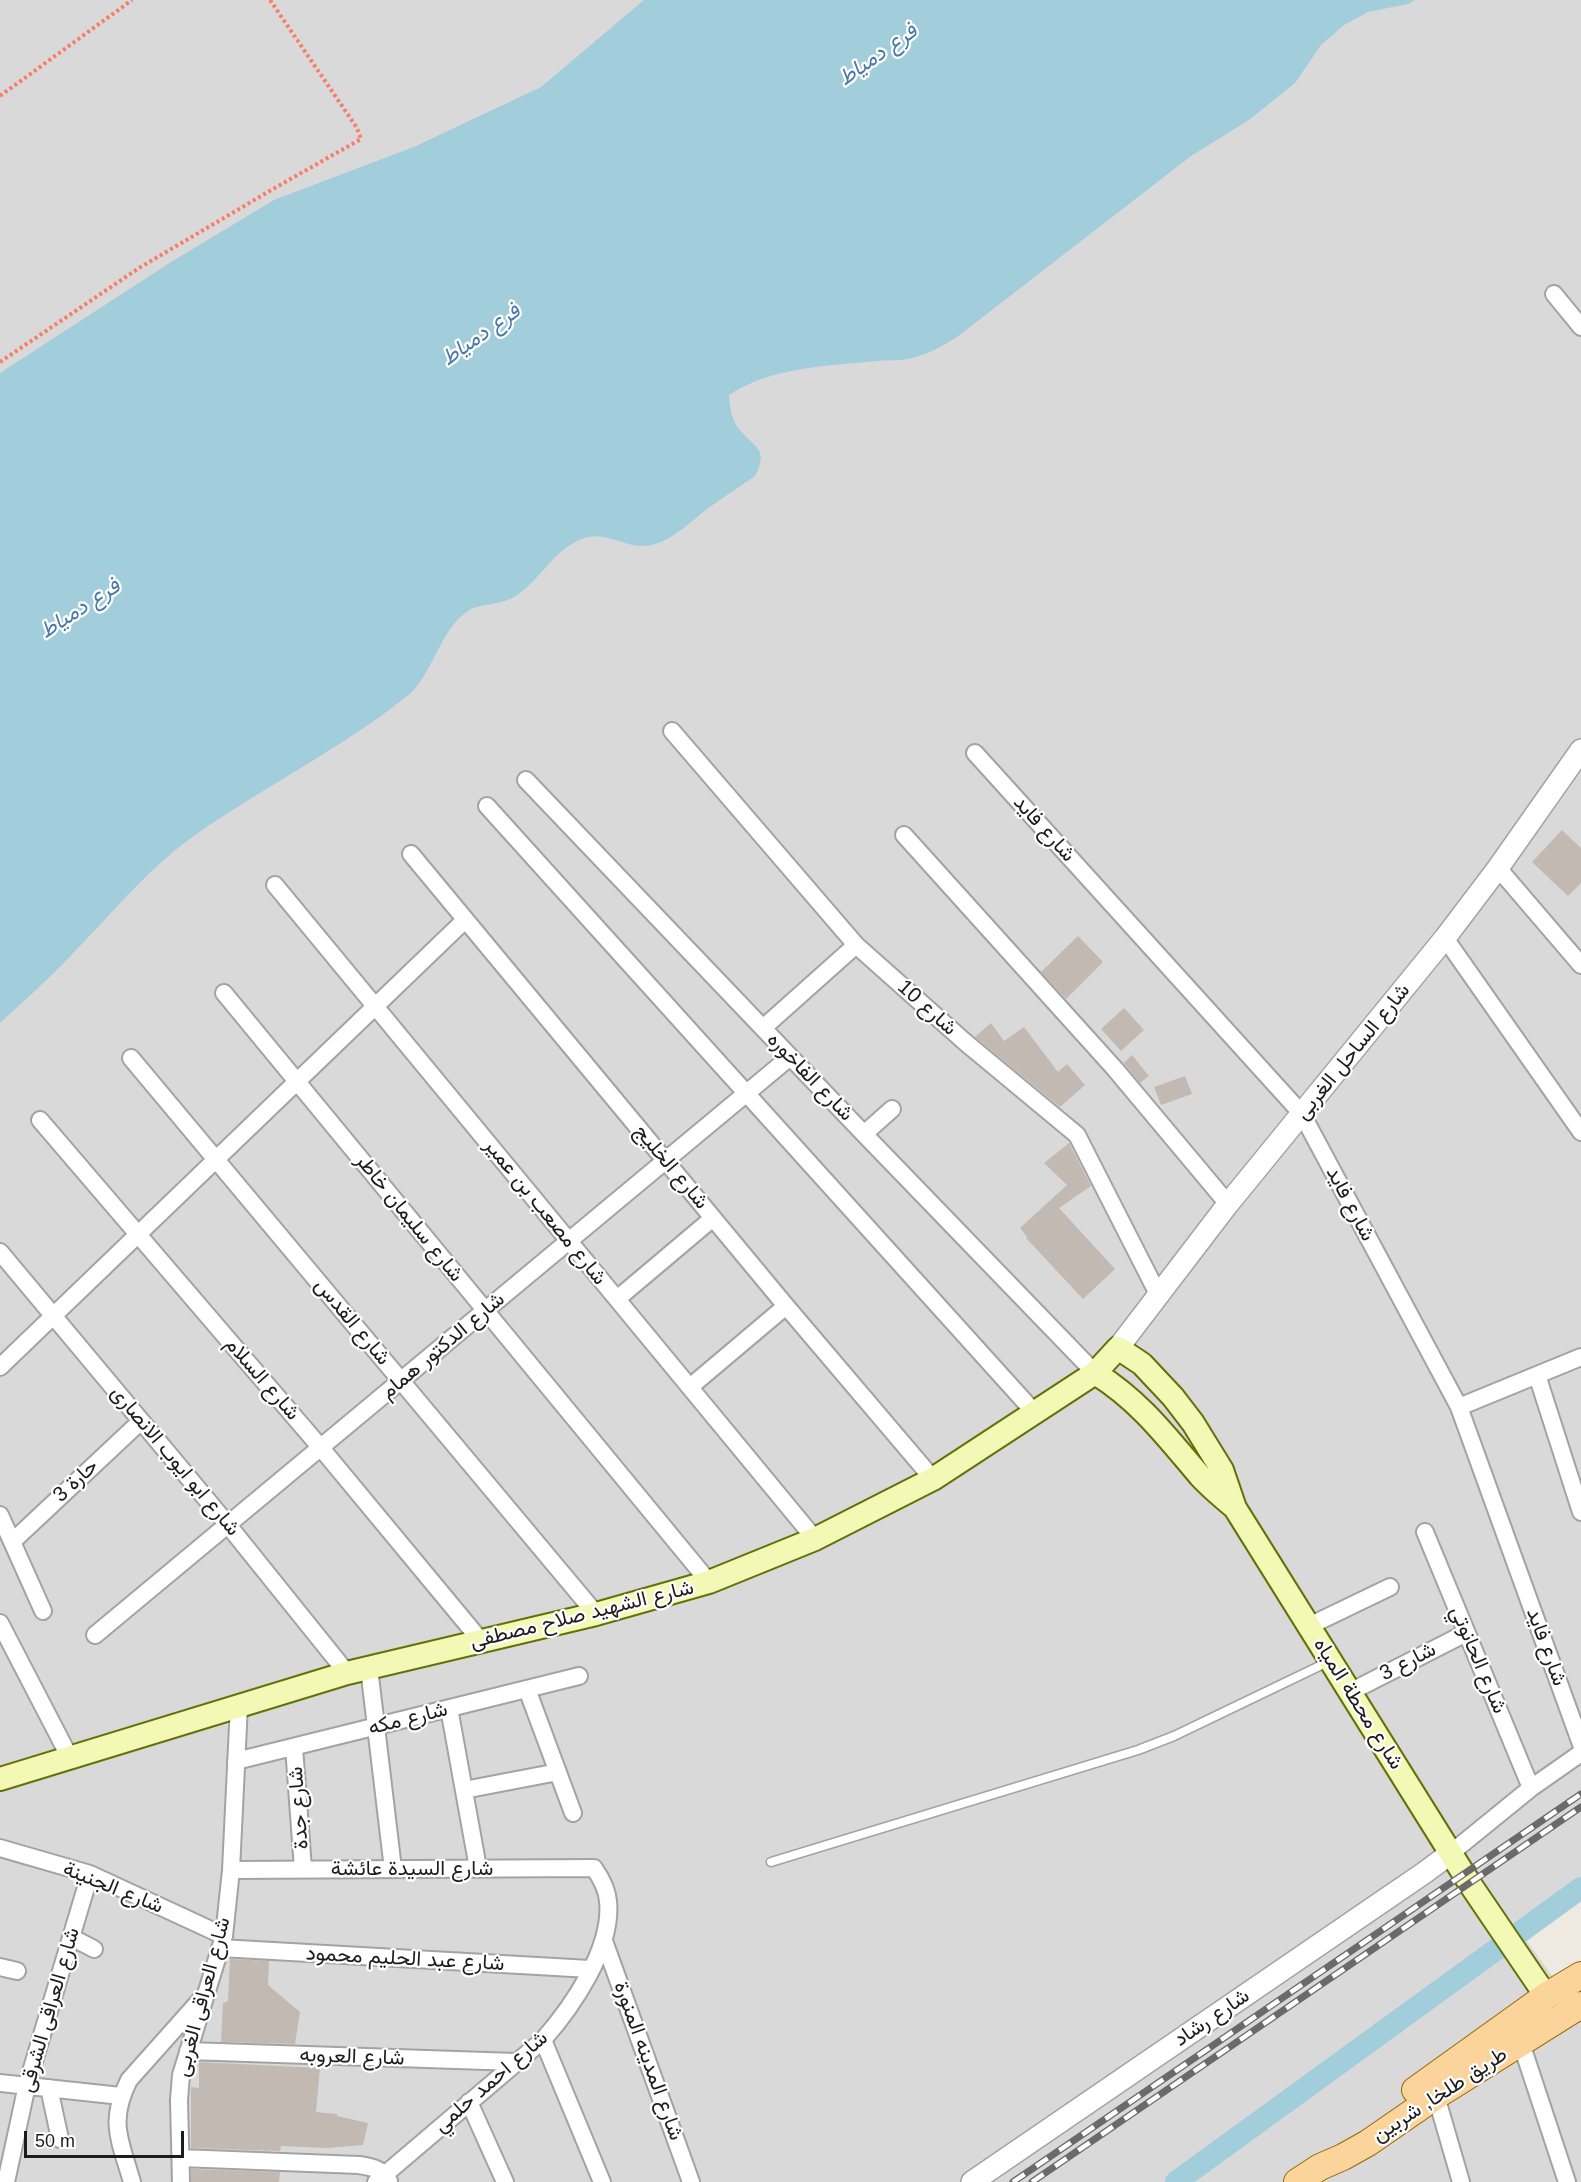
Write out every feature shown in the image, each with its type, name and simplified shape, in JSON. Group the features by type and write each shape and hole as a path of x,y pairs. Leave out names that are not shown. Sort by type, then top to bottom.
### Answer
{"main road":[{"name":"شارع الشهيد صلاح مصطفى","path":"0,1779 358,1670 596,1614 709,1582 815,1539 933,1479 1095,1373 1118,1348"},
{"path":"1118,1348 1142,1364 1173,1397 1193,1423 1222,1470 1235,1508"},
{"path":"1095,1373 1119,1389 1146,1412 1201,1477 1235,1508"},
{"name":"شارع محطة المياه","path":"1235,1508 1480,1900 1546,1996"},
{"path":"1320,2167 1336,2148 1363,2128 1546,1996 1581,1975"},
{"name":"طريق طلخا, شربين","path":"1297,2182 1320,2167 1368,2143 1436,2096 1581,2005"}],"street":[{"path":"1554,294 1581,327"},
{"name":"شارع 10","path":"672,731 856,945 964,1042 1077,1135 1159,1296"},
{"name":"شارع الساحل الغربى","path":"1118,1348 1228,1204 1445,938 1498,868 1581,750"},
{"name":"شارع فايد","path":"975,753 1302,1114 1459,1407 1581,1744"},
{"name":"شارع الفاخوره","path":"526,780 1095,1373"},
{"path":"487,806 1035,1413"},
{"path":"904,835 1115,1069 1228,1204"},
{"name":"شارع الخليج","path":"411,854 786,1306 933,1479"},
{"path":"1498,868 1581,965"},
{"name":"شارع مصعب بن عمير","path":"275,885 815,1539"},
{"path":"0,1367 465,920"},
{"path":"1445,938 1581,1132"},
{"path":"763,1028 856,945"},
{"name":"شارع سليمان خاطر","path":"224,993 709,1582"},
{"name":"شارع الدكتور همام","path":"95,1635 790,1057"},
{"name":"شارع القدس","path":"131,1058 217,1158 596,1614"},
{"path":"864,1134 892,1109"},
{"name":"شارع السلام","path":"40,1120 321,1448 481,1641"},
{"path":"617,1299 713,1218"},
{"name":"شارع ابو ايوب الانصارى","path":"0,1252 228,1525 358,1670"},
{"path":"690,1387 786,1306"},
{"path":"1459,1407 1581,1357"},
{"path":"1537,1375 1581,1512"},
{"name":"حارة 3","path":"12,1542 141,1421"},
{"path":"0,1515 43,1611"},
{"name":"شارع الحانوتي","path":"1425,1532 1531,1788"},
{"path":"1309,1626 1390,1587"},
{"path":"0,1623 70,1758"},
{"name":"شارع 3","path":"1350,1692 1466,1633"},
{"path":"358,1670 376,1726 393,1869"},
{"name":"شارع مكه","path":"236,1761 579,1676"},
{"path":"527,1689 573,1814"},
{"name":"شارع العراقى الغربى","path":"181,2182 179,2100 181,2074 222,1942 231,1870 239,1705"},
{"path":"449,1708 478,1868"},
{"name":"شارع جدة","path":"294,1747 303,1869"},
{"path":"1451,1853 1531,1788 1581,1753"},
{"path":"464,1790 558,1772"},
{"name":"شارع الجنينة","path":"1,1851 90,1874 222,1942"},
{"name":"شارع رشاد","path":"972,2182 1415,1880 1451,1853"},
{"name":"شارع السيدة عائشة","path":"231,1870 594,1868"},
{"name":"شارع احمد حلمي","path":"384,2179 469,2102 543,2040 566,2010 604,1941 608,1922 609,1902 602,1880 594,1868"},
{"name":"شارع العراقى الشرقى","path":"6,2182 5,2161 90,1874"},
{"path":"71,1937 94,1949"},
{"name":"شارع المدينه المنورة","path":"604,1941 691,2182"},
{"name":"شارع عبد الحليم محمود","path":"222,1942 590,1969"},
{"path":"0,1967 17,1971"},
{"path":"132,2182 117,2129 117,2111 121,2096 129,2080 206,1993"},
{"path":"543,2040 602,2182"},
{"path":"1521,2043 1567,2182"},
{"name":"شارع العروبه","path":"188,2051 516,2062"},
{"path":"0,2083 121,2096"},
{"path":"49,2088 60,2139"},
{"path":"1436,2096 1461,2182"},
{"path":"469,2102 505,2182"},
{"path":"181,2158 359,2164 373,2167 384,2179"}],"lane":[{"path":"771,1862 1138,1750 1174,1736 1331,1661"}],"path":[{"path":"0,96 132,0"},
{"path":"0,362 139,268 361,139 357,128 270,0"}],"shaded area":[{"path":"0,0 1581,0 1581,1891 1519,1930 1569,1999 1581,1994 1581,2182 0,2182"}],"water":[{"name":"فرع دمياط","path":"644,0 1415,0 1408,4 1368,12 1344,25 1321,45 1295,83 1249,120 1191,156 957,337 942,346 906,359 800,369 781,373 745,386 729,395 731,412 738,428 760,454 761,459 755,476 667,539 649,546 594,536 576,541 557,555 524,590 514,597 468,611 450,630 423,677 406,697 355,734 221,817 179,847 0,1023 0,373 171,262 274,200 416,146 541,87"}],"building":[{"path":"1562,830 1581,848 1581,883 1568,896 1532,862"},
{"path":"1078,936 1103,962 1066,999 1041,972"},
{"path":"1124,1008 1144,1030 1121,1051 1101,1029"},
{"path":"991,1023 1004,1041 1024,1027 1058,1072 1067,1064 1085,1085 1060,1107 975,1037"},
{"path":"1132,1055 1149,1076 1140,1083 1124,1063"},
{"path":"1185,1076 1192,1094 1161,1105 1154,1087"},
{"path":"1069,1143 1091,1186 1059,1208 1115,1269 1083,1299 1026,1238 1020,1228 1067,1185 1044,1163"},
{"path":"230,1959 269,1961 268,1985 300,2012 295,2044 221,2042 223,2003 228,2001"},
{"path":"199,2062 320,2068 316,2112 337,2114 337,2116 368,2123 363,2145 327,2148 281,2146 280,2151 191,2148 191,2087 199,2088"},
{"path":"191,2169 280,2172 279,2182 191,2182"}],"waterway":[{"path":"1176,2182 1581,1888"}],"railway":[{"path":"1013,2182 1581,1794"},
{"path":"1032,2182 1581,1807"}]}
